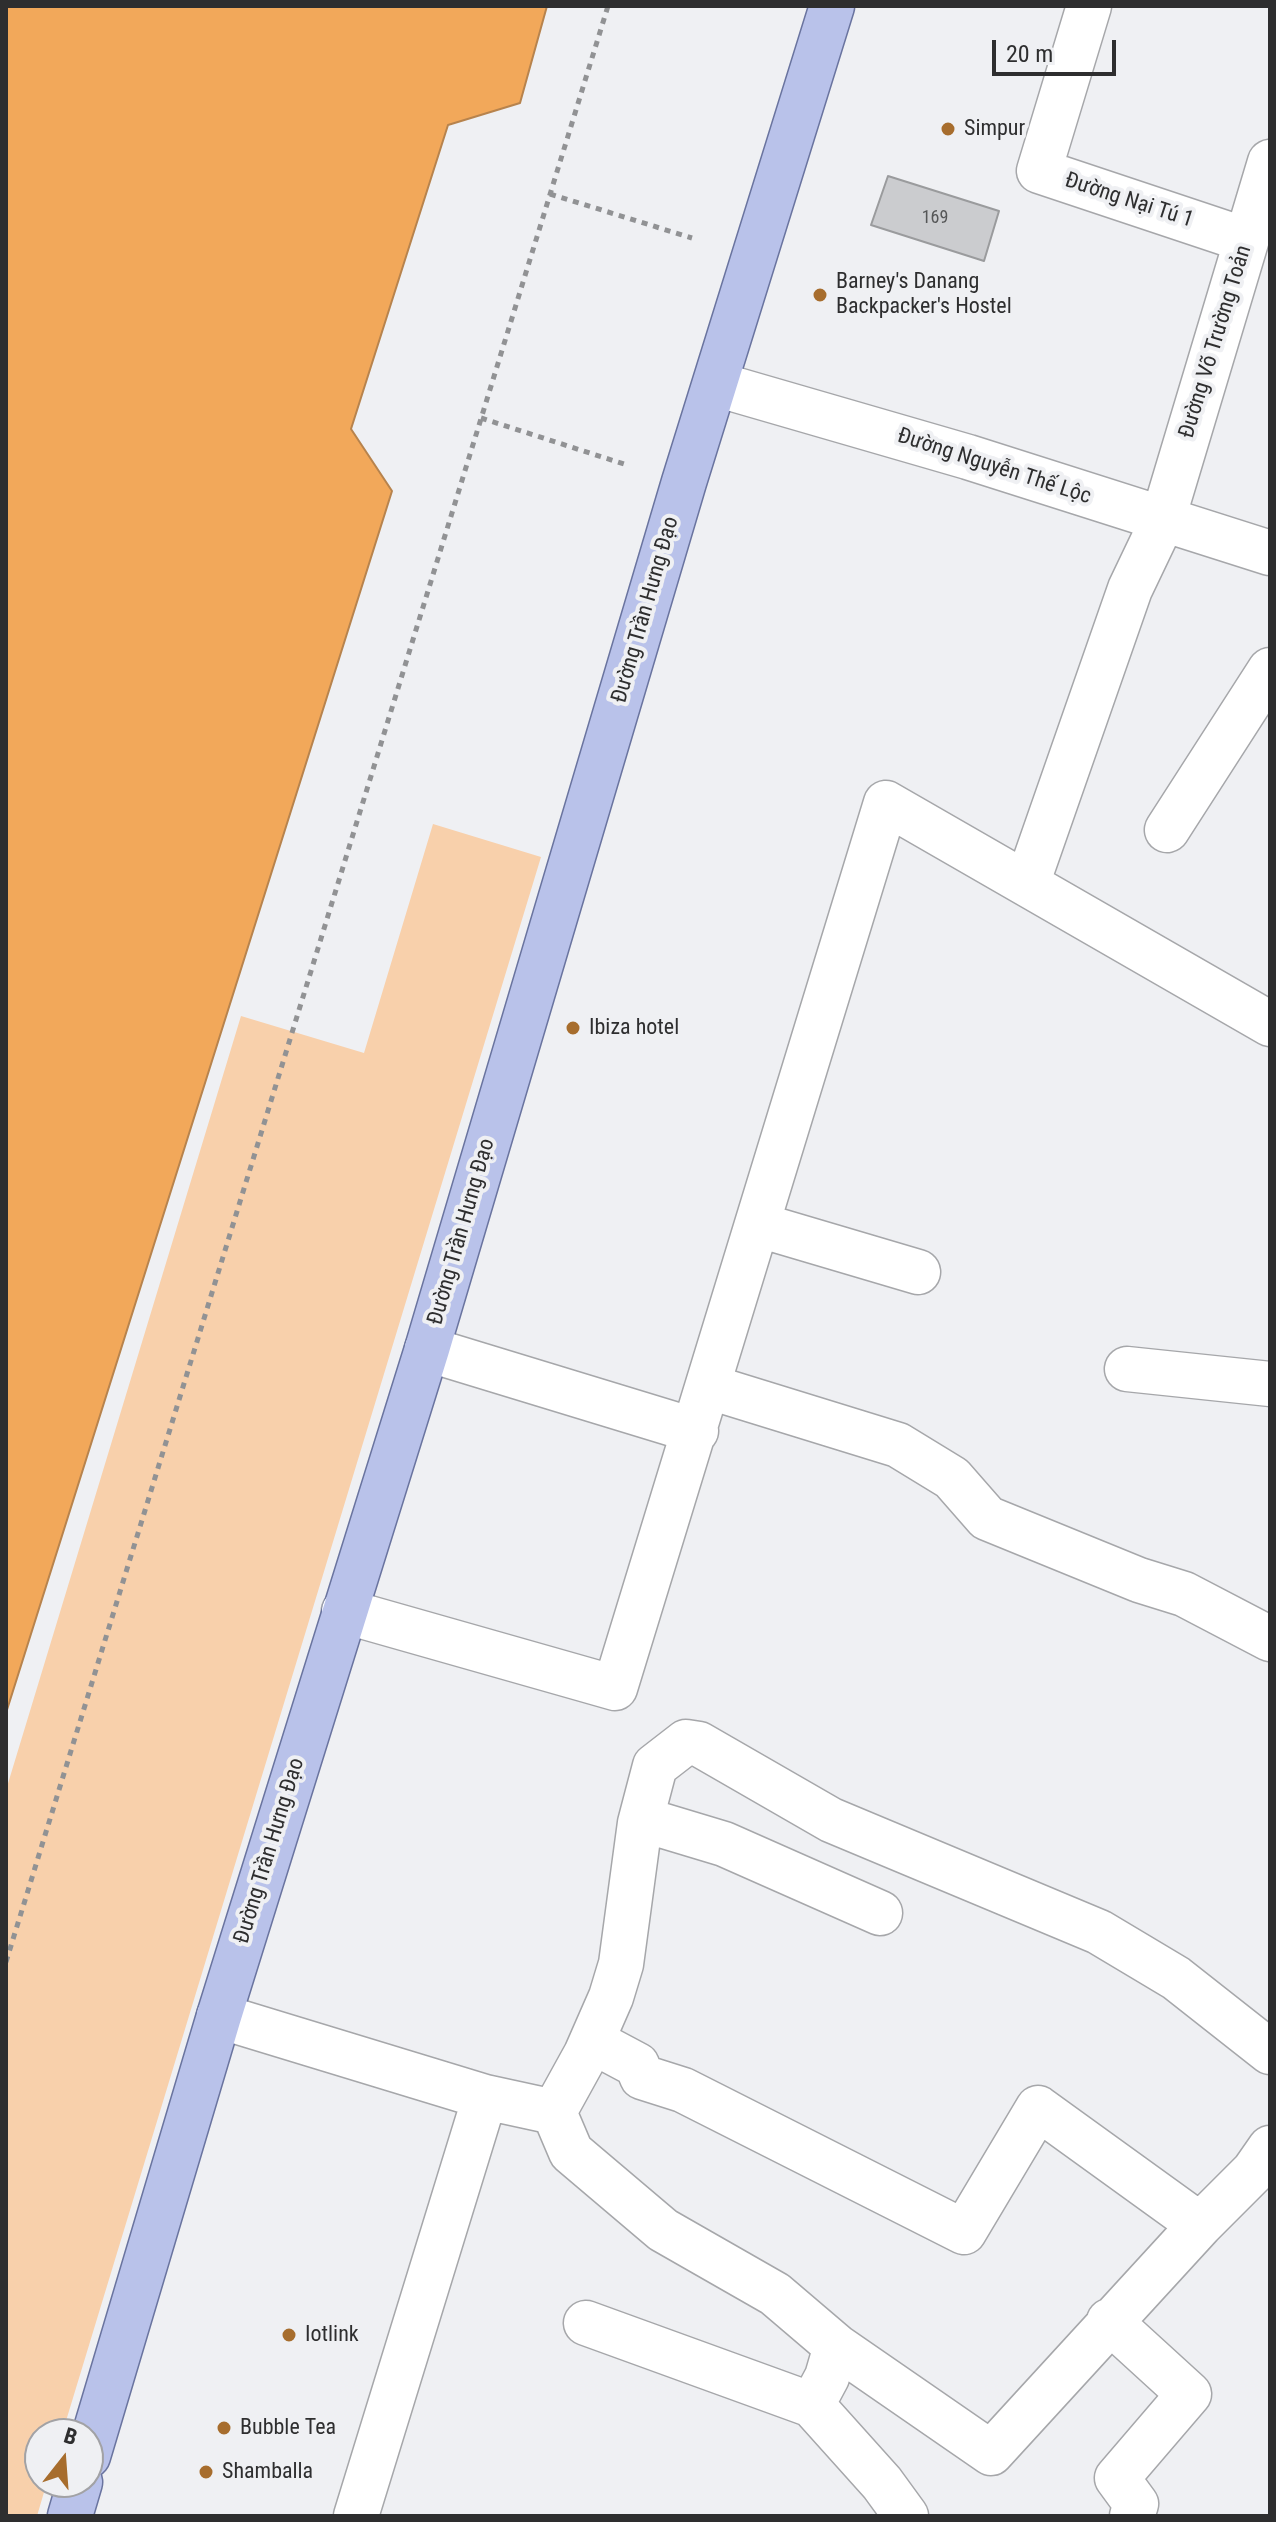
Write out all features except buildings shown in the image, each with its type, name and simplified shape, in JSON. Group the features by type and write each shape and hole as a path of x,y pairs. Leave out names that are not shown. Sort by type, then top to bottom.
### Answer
{"main road":[{"name":"Đường Trần Hưng Đạo","path":"99,2418 219,2016 427,1349 679,498 832,6"}],"street":[{"name":"Đường Nại Tú 1","path":"1085,7 1039,171 1246,240"},
{"name":"Đường Võ Trường Toản","path":"1027,884 1130,589 1162,522 1270,162"},
{"name":"Đường Nguyễn Thế Lộc","path":"716,384 968,457 1162,522 1270,553"},
{"path":"1167,830 1270,670"},
{"path":"344,1611 615,1688 710,1387 886,803 1270,1024"},
{"path":"759,1225 918,1272"},
{"path":"427,1349 696,1431"},
{"path":"1127,1369 1270,1384"},
{"path":"710,1387 898,1445 952,1478 987,1518 1184,1594 1270,1639"},
{"path":"554,2112 592,2041 621,1964 641,1819 655,1766 686,1742 699,1744 831,1820 1099,1932 1176,1978 1270,2052"},
{"path":"641,1819 724,1844 880,1913"},
{"path":"219,2016 485,2097 554,2112"},
{"path":"592,2041 637,2065 642,2077 683,2090 964,2232 1038,2108 1200,2225"},
{"path":"356,2516 485,2097"},
{"path":"554,2112 571,2152 663,2230 775,2294 836,2346 991,2453 1109,2321 1254,2171 1270,2148"},
{"path":"1109,2321 1189,2394 1117,2478 1136,2504 1132,2516"},
{"path":"586,2323 812,2405 882,2483 906,2516"},
{"path":"812,2405 827,2377 836,2346"}],"path":[{"path":"6,1962 608,6"},
{"path":"550,194 692,238"},
{"path":"481,418 627,465"}],"shaded area":[{"path":"6,6 547,6 520,103 448,125 351,429 392,491 6,1713"},
{"path":"433,824 541,857 67,2418 24,2418 24,2498 42,2498 37,2516 6,2516 6,1790 241,1016 364,1053"}],"place":[{"name":"Simpur","path":"948,129"},
{"name":"Barney's Danang Backpacker's Hostel","path":"820,295"},
{"name":"Ibiza hotel","path":"573,1028"},
{"name":"Iotlink","path":"289,2335"},
{"name":"Bubble Tea","path":"224,2428"},
{"name":"Shamballa","path":"206,2472"}]}
